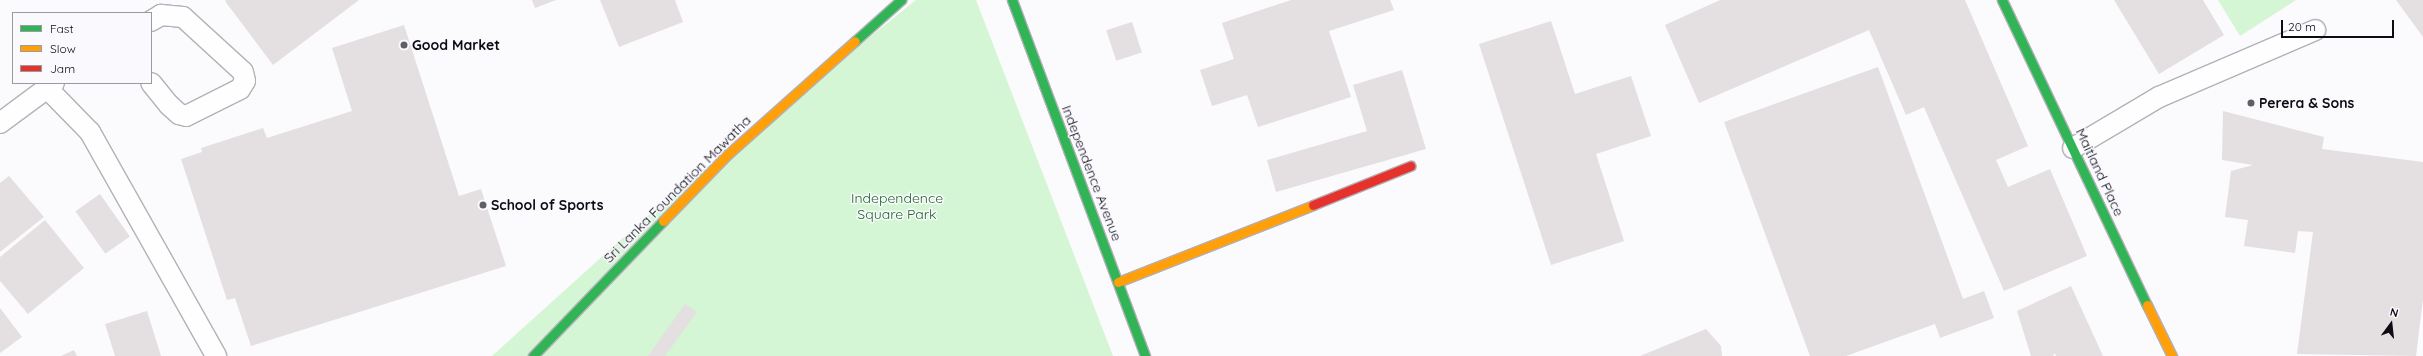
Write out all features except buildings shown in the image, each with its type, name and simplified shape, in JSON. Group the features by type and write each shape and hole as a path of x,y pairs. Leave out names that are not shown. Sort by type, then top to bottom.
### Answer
{"street":[{"name":"Sri Lanka Foundation Mawatha","path":"533,356 727,155 901,0"},
{"name":"Independence Avenue","path":"1012,0 1145,356"},
{"name":"Maitland Place","path":"2002,0 2172,356"},
{"path":"1118,282 1410,166"}],"lane":[{"path":"152,20 161,15 172,14 183,17 243,72 245,81 240,89 186,116 179,114 169,105 152,83"},
{"path":"2073,148 2159,97 2315,30"},
{"path":"0,124 50,86 90,132 216,356"}],"green space":[{"name":"Independence Square Park","path":"916,0 976,0 1113,356 492,356 646,217"},
{"path":"2218,0 2296,0 2240,36"}],"traffic: fast":[{"path":"855,41 901,0"},
{"path":"1012,0 1145,356"},
{"path":"2002,0 2147,305"},
{"path":"533,356 663,221"}],"traffic: slow":[{"path":"663,221 727,155 855,41"},
{"path":"1118,282 1313,205"},
{"path":"2147,305 2172,356"}],"traffic: jam":[{"path":"1313,205 1410,166"}],"place":[{"name":"Good Market","path":"404,45"},
{"name":"Perera & Sons","path":"2251,103"},
{"name":"School of Sports","path":"483,205"}]}
